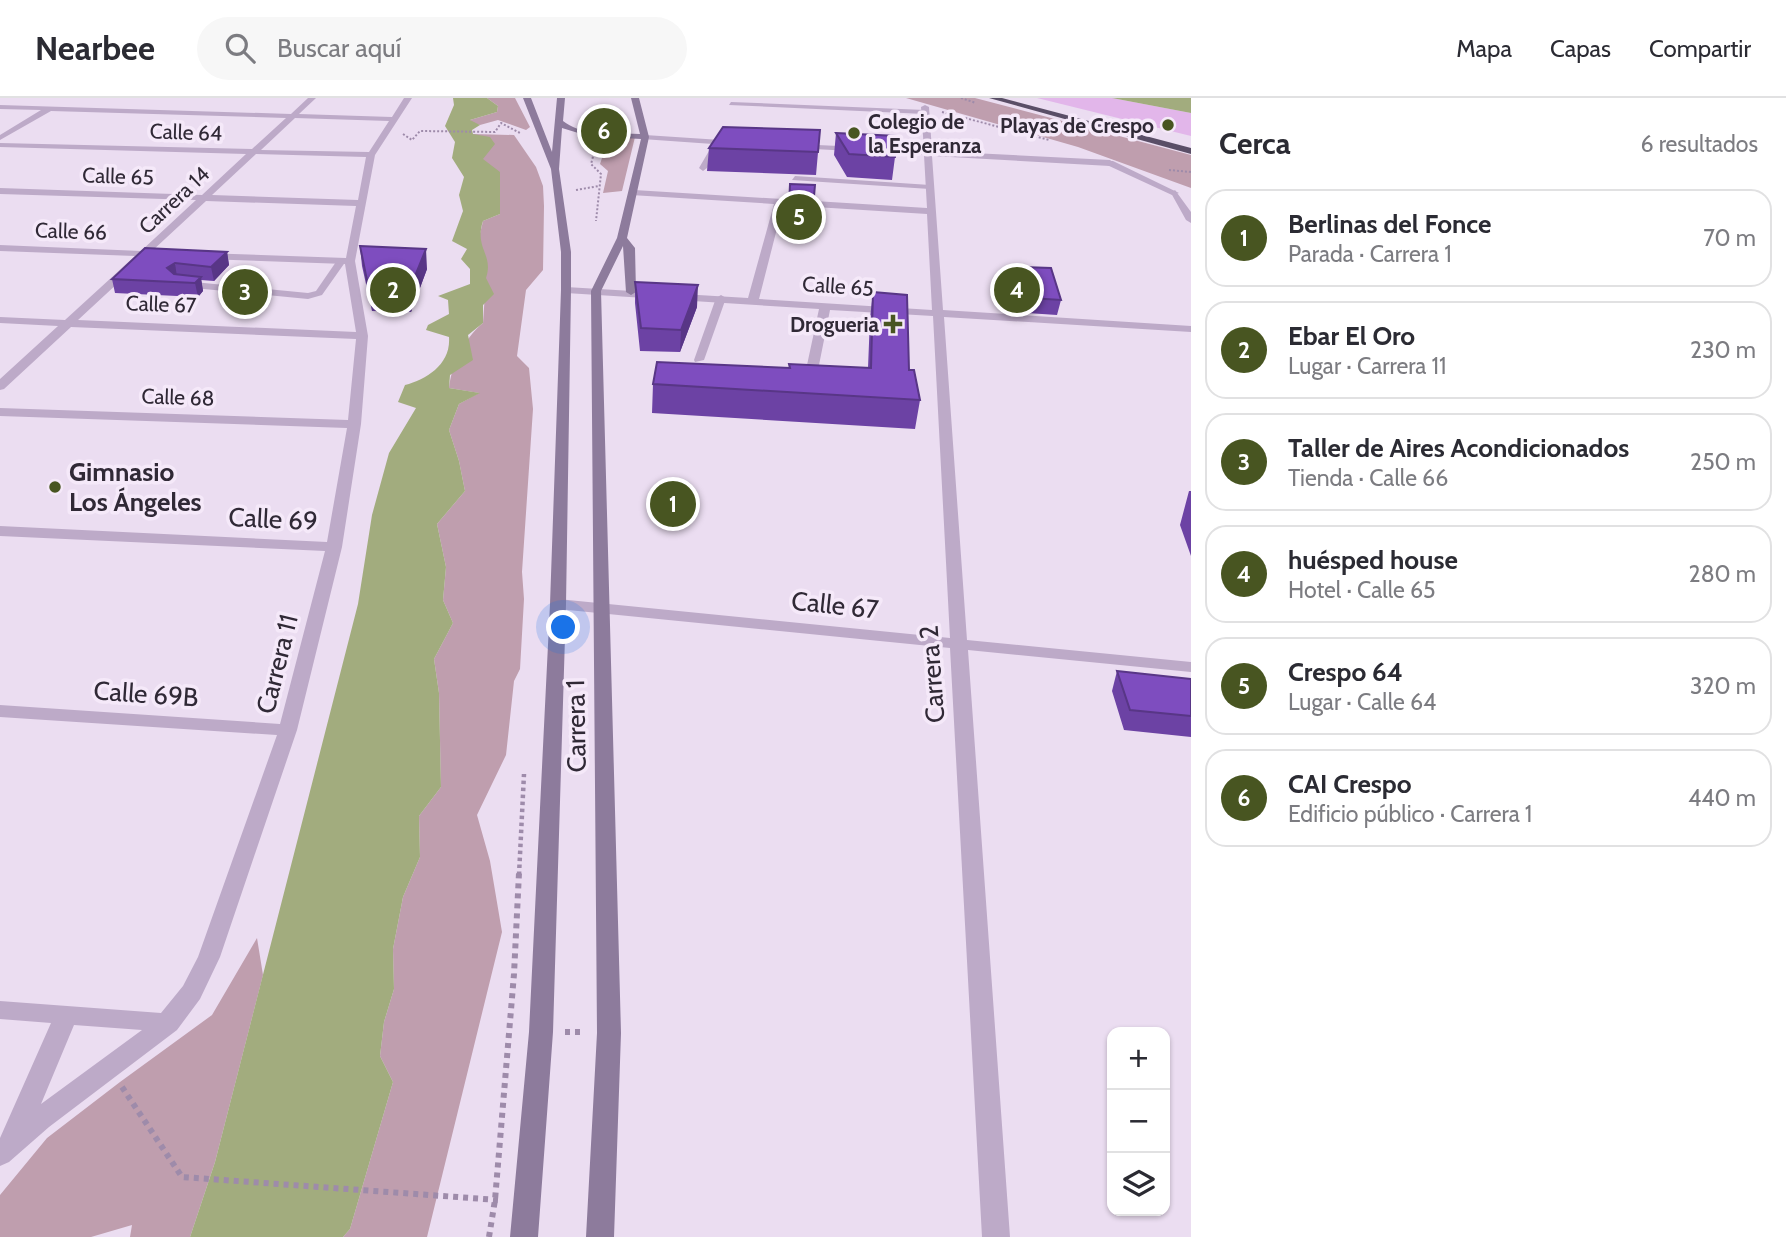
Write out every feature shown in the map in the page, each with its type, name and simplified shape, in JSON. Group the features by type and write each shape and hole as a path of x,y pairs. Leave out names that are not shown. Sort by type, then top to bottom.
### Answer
{"highway":[{"path":"993,98 1191,151"},
{"path":"1019,98 1191,142"}],"main road":[{"name":"Carrera 1","path":"524,1237 541,1032 558,604 566,290 566,252 555,169 527,98"},
{"path":"555,169 561,98"},
{"name":"Carrera 1","path":"600,1237 609,1033 596,291 622,238 634,193 645,137 635,98"},
{"path":"560,123 574,131 645,137"},
{"path":"607,134 642,126"},
{"path":"622,238 630,248 631,292"}],"street":[{"path":"0,138 69,98"},
{"name":"Carrera 14","path":"0,386 312,98"},
{"name":"Carrera 11","path":"6,1148 110,1068 145,1045 169,1023 199,983 288,730 334,547 354,424 362,335 346,261 371,155 408,98"},
{"path":"0,107 395,119"},
{"name":"Carrera 2","path":"925,110 996,1237"},
{"path":"645,137 746,143"},
{"path":"703,168 718,142"},
{"name":"Calle 64","path":"0,145 371,155"},
{"path":"788,146 1110,163"},
{"name":"Calle 65","path":"0,191 361,203"},
{"path":"634,193 931,211"},
{"path":"1175,193 1191,220"},
{"path":"753,300 779,201"},
{"name":"Calle 66","path":"0,248 157,254"},
{"path":"196,255 346,261"},
{"name":"Calle 65","path":"566,290 1191,329"},
{"path":"813,365 825,305"},
{"name":"Calle 67","path":"0,320 362,335"},
{"name":"Calle 68","path":"0,412 354,424"},
{"name":"Calle 69","path":"0,531 334,547"},
{"name":"Calle 67","path":"558,604 1191,667"},
{"name":"Calle 69B","path":"0,711 288,730"},
{"path":"0,1010 169,1023"},
{"path":"6,1148 66,1015"}],"lane":[{"path":"731,104 787,102 925,110"},
{"path":"1110,163 1175,193"},
{"path":"795,178 930,187"},
{"path":"177,283 308,296 319,293 346,261"},
{"path":"699,360 721,298"}],"path":[{"path":"412,140 420,131 495,132 501,123 523,134 526,141"},
{"path":"594,153 591,164 601,174 596,221"},
{"path":"489,1237 495,1200 509,1032 524,771"},
{"path":"509,1032 609,1033"},
{"path":"110,1068 182,1177 443,1194 527,1203"}],"shaded area":[{"path":"453,98 487,98 498,106 497,112 470,120 480,125 472,130 473,134 490,137 495,144 483,159 500,172 500,214 483,221 481,231 488,263 486,278 494,294 483,305 483,323 468,335 473,360 450,375 449,388 480,393 459,404 449,430 465,491 437,524 446,567 443,600 453,623 434,659 439,693 441,787 419,816 420,857 403,897 393,949 394,989 384,1022 380,1056 393,1082 350,1229 343,1237 190,1237 215,1162 358,604 372,515 389,453 416,408 398,402 405,385 436,369 446,355 449,337 426,330 428,325 449,314 448,300 438,296 470,284 470,269 461,259 467,249 452,241 463,211 459,195 464,177 452,158 455,142 445,126 454,105"},
{"path":"487,98 515,98 530,127 526,130 498,120 480,125 472,123 470,120 497,112 498,106"},
{"path":"906,98 975,98 1191,155 1191,188 1078,147"},
{"path":"1112,98 1191,98 1191,113"},
{"path":"473,134 514,135 536,167 543,186 544,206 543,270 526,290 517,356 529,368 533,409 522,572 524,599 520,669 514,681 506,755 477,815 490,861 502,932 427,1237 343,1237 350,1229 393,1082 380,1056 384,1022 394,989 393,949 403,897 420,857 419,816 441,787 439,693 434,659 453,623 443,600 446,567 437,524 465,491 449,430 459,404 479,393 449,388 460,352 470,336 483,323 486,278 479,238 483,221 500,214 500,188 482,159"},
{"path":"607,136 635,137 622,191 603,193 608,171 600,164 603,155 617,151 620,146 606,140"},
{"path":"257,938 263,975 215,1162 190,1237 130,1237 132,1225 91,1237 0,1237 0,1195 47,1138 212,1015"}],"sand":[{"name":"Playas de Crespo","path":"1037,98 1112,98 1191,113 1191,136"}],"building":[{"path":"723,127 820,130 818,152 709,148"},
{"path":"836,133 897,136 895,157 849,154"},
{"path":"790,184 815,185 813,207 789,207"},
{"path":"360,246 426,249 409,291 369,290"},
{"path":"145,248 227,252 211,267 175,263 167,268 174,274 201,277 195,283 112,279"},
{"path":"1022,267 1051,268 1061,300 1030,298"},
{"path":"635,282 698,285 681,330 641,328"},
{"path":"873,292 907,295 909,370 914,370 920,400 653,384 657,362 790,368 789,364 871,368"},
{"path":"1117,671 1191,679 1191,716 1130,710"}],"place":[{"name":"Playas de Crespo","path":"1168,125"},
{"name":"CAI Crespo","path":"604,131"},
{"name":"Colegio de la Esperanza","path":"854,133"},
{"name":"Crespo 64","path":"799,217"},
{"name":"Ebar El Oro","path":"393,290"},
{"name":"huésped house","path":"1017,290"},
{"name":"Taller de Aires Acondicionados","path":"245,292"},
{"name":"Drogueria","path":"893,324"},
{"name":"Gimnasio Los Ángeles","path":"55,487"},
{"name":"Berlinas del Fonce","path":"673,504"}]}
